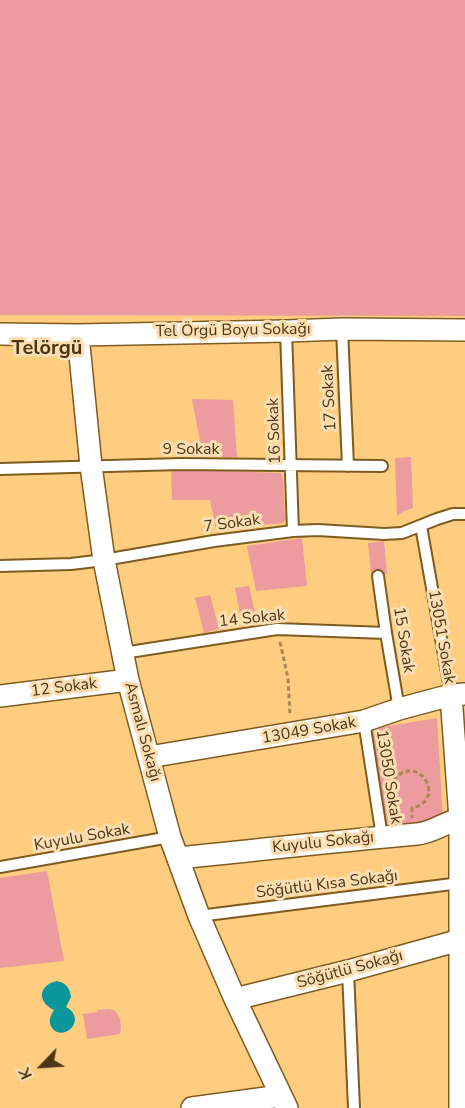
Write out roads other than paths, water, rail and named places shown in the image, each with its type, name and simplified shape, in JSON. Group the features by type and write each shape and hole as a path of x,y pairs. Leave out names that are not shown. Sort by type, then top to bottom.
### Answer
{"street":[{"name":"Tel Örgü Boyu Sokağı","path":"0,334 78,335 342,329 465,330"},
{"name":"Asmalı Sokağı","path":"78,335 91,466 104,560 128,681 170,837 199,916 284,1102"},
{"name":"12 Sokak","path":"0,696 128,681"},
{"name":"13049 Sokak","path":"149,757 364,721 399,709 458,695"},
{"name":"13051 Sokak","path":"458,695 462,819 459,883 463,940 460,1108"},
{"name":"Kuyulu Sokağı","path":"178,858 430,832 447,823 462,819"},
{"name":"Söğütlü Sokağı","path":"235,999 463,940"},
{"path":"192,1108 284,1102"}],"lane":[{"name":"17 Sokak","path":"342,329 348,466"},
{"name":"16 Sokak","path":"286,331 293,531"},
{"name":"9 Sokak","path":"0,469 181,464 382,466"},
{"name":"7 Sokak","path":"0,566 71,564 293,531 402,533 453,514 465,514"},
{"name":"13051 Sokak","path":"421,526 458,695"},
{"name":"15 Sokak","path":"378,576 399,709"},
{"name":"14 Sokak","path":"123,653 277,629 386,633"},
{"name":"13050 Sokak","path":"364,721 382,837"},
{"name":"Kuyulu Sokak","path":"0,867 170,837"},
{"name":"Söğütlü Kısa Sokağı","path":"199,916 459,883"},
{"path":"348,971 354,1108"}],"water":[{"path":"57,981 69,989 71,997 66,1007 75,1017 72,1028 62,1033 52,1028 50,1019 54,1010 48,1007 42,998 46,986"}],"district":[{"name":"Telörgü","path":"47,349"}]}
